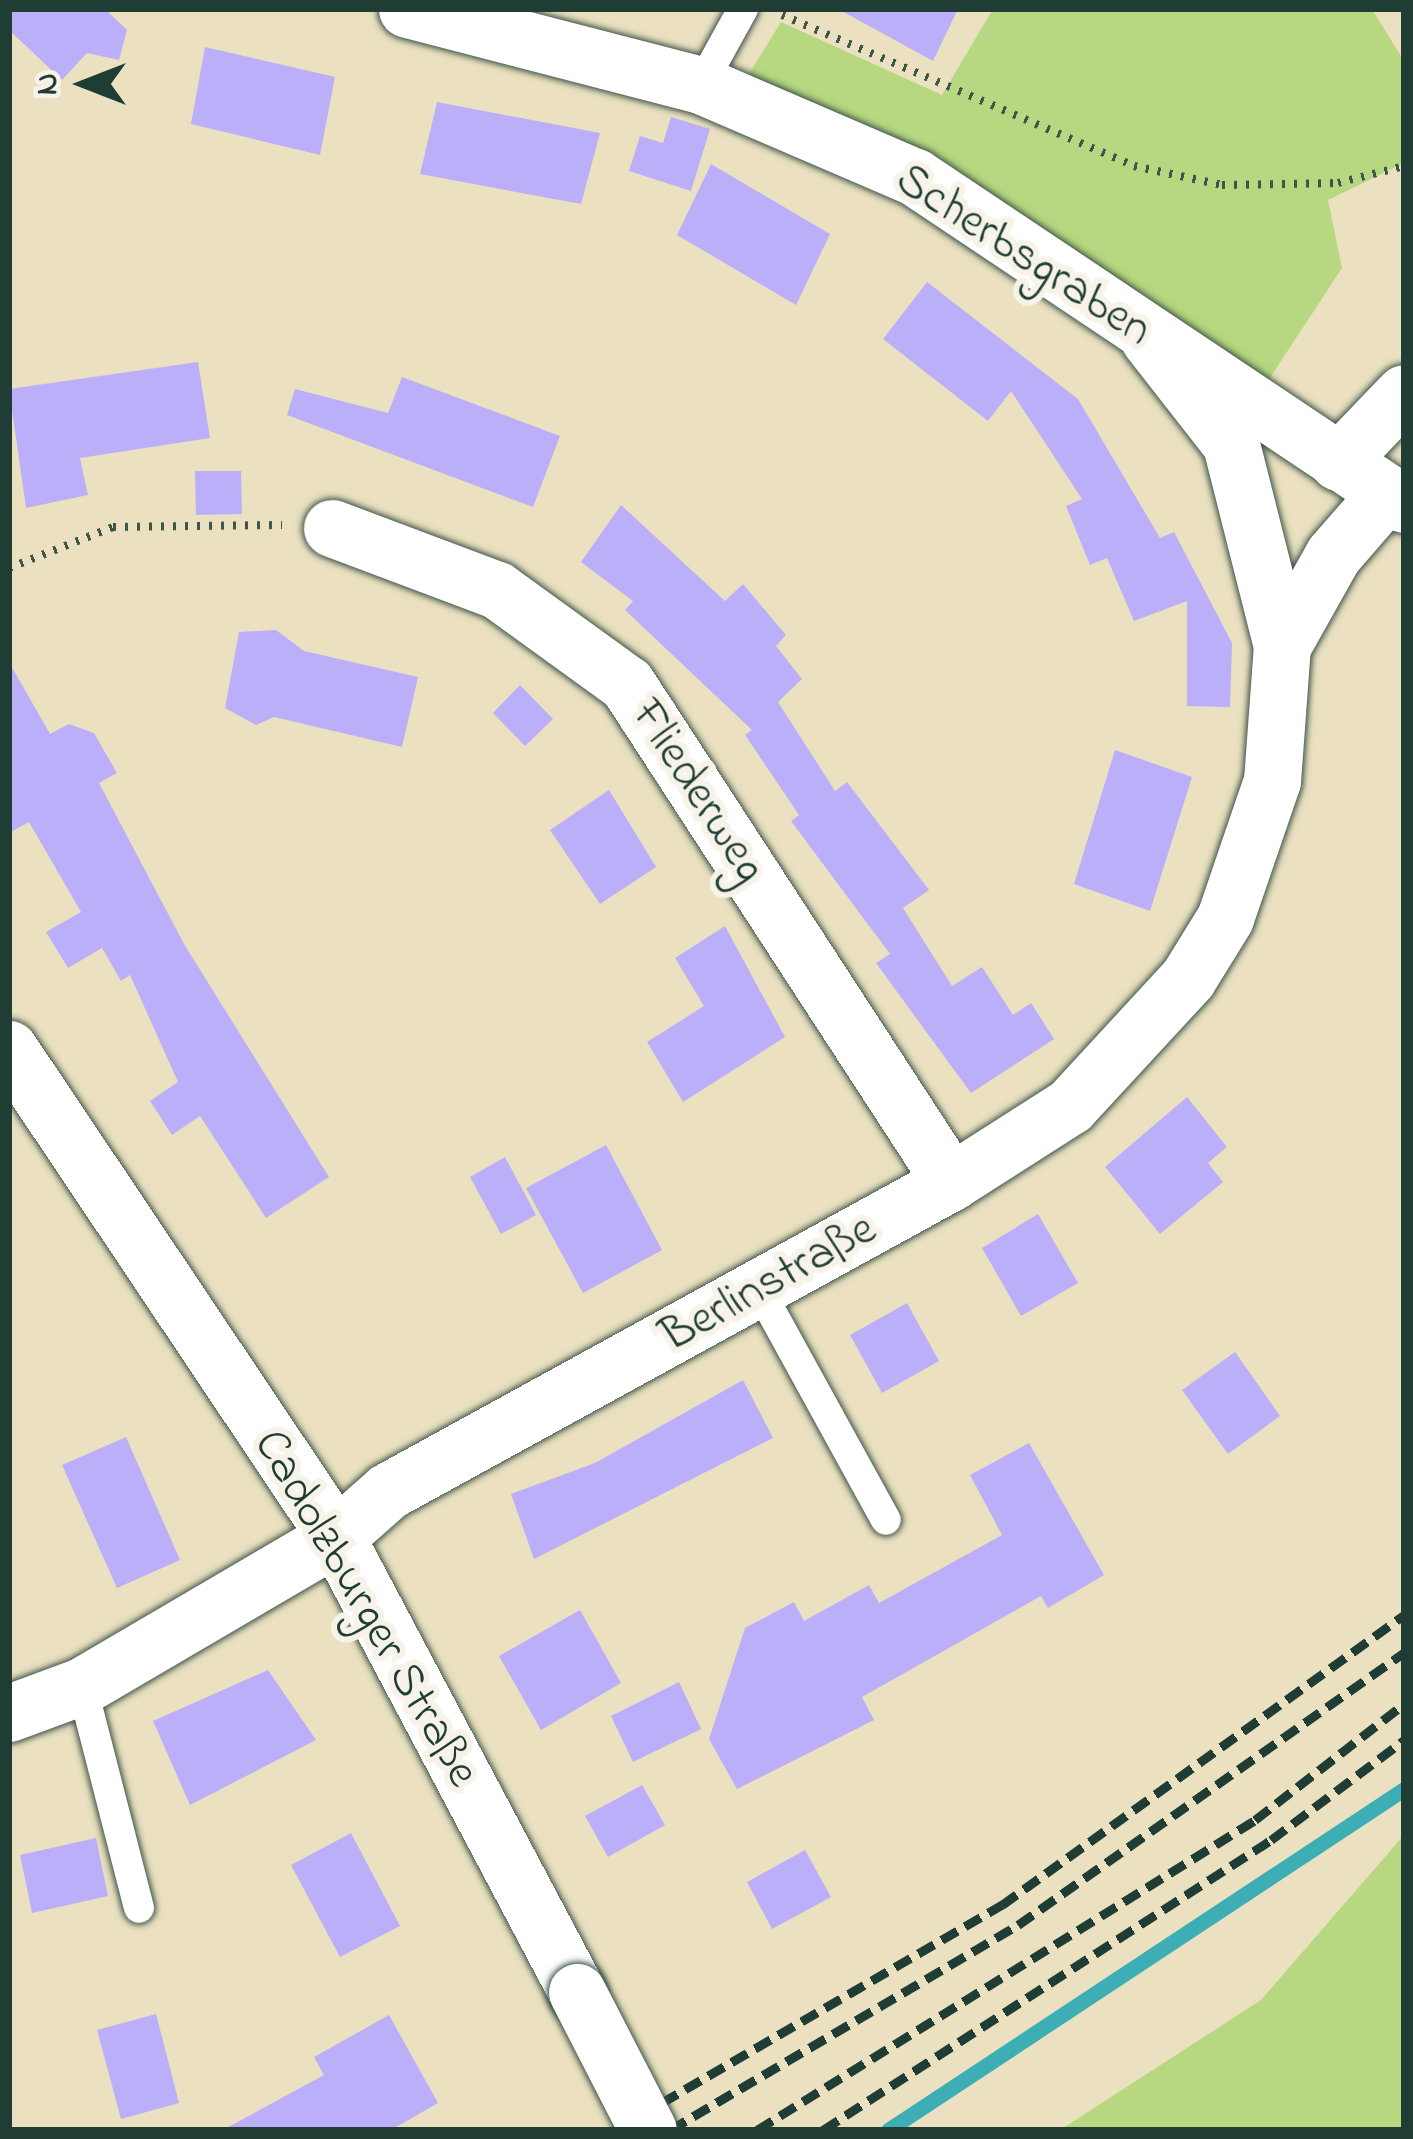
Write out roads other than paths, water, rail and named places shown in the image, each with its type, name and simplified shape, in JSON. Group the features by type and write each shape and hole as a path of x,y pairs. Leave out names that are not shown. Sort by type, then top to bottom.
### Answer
{"street":[{"name":"Scherbsgraben","path":"407,9 700,85 915,177 1149,339 1395,499"},
{"name":"Berlinstraße","path":"9,1713 82,1686 336,1538 388,1491 760,1291 951,1182 1070,1106 1188,978 1225,918 1272,781 1282,646 1231,444 1149,339"},
{"path":"1338,462 1404,393"},
{"name":"Berlinstraße","path":"1282,646 1334,555 1395,499"},
{"name":"Fliederweg","path":"332,528 497,590 627,684 951,1182"},
{"name":"Cadolzburger Straße","path":"9,1048 336,1538 648,2130"}],"lane":[{"path":"700,85 743,9"},
{"path":"760,1291 886,1520"},
{"path":"82,1686 139,1908"}],"waterway":[{"path":"888,2130 1404,1789"}],"railway":[{"path":"615,2130 1002,1905 1404,1615"},
{"path":"670,2130 1018,1925 1404,1653"},
{"path":"757,2130 1255,1820 1404,1704"},
{"path":"823,2130 1271,1840 1404,1740"}]}
